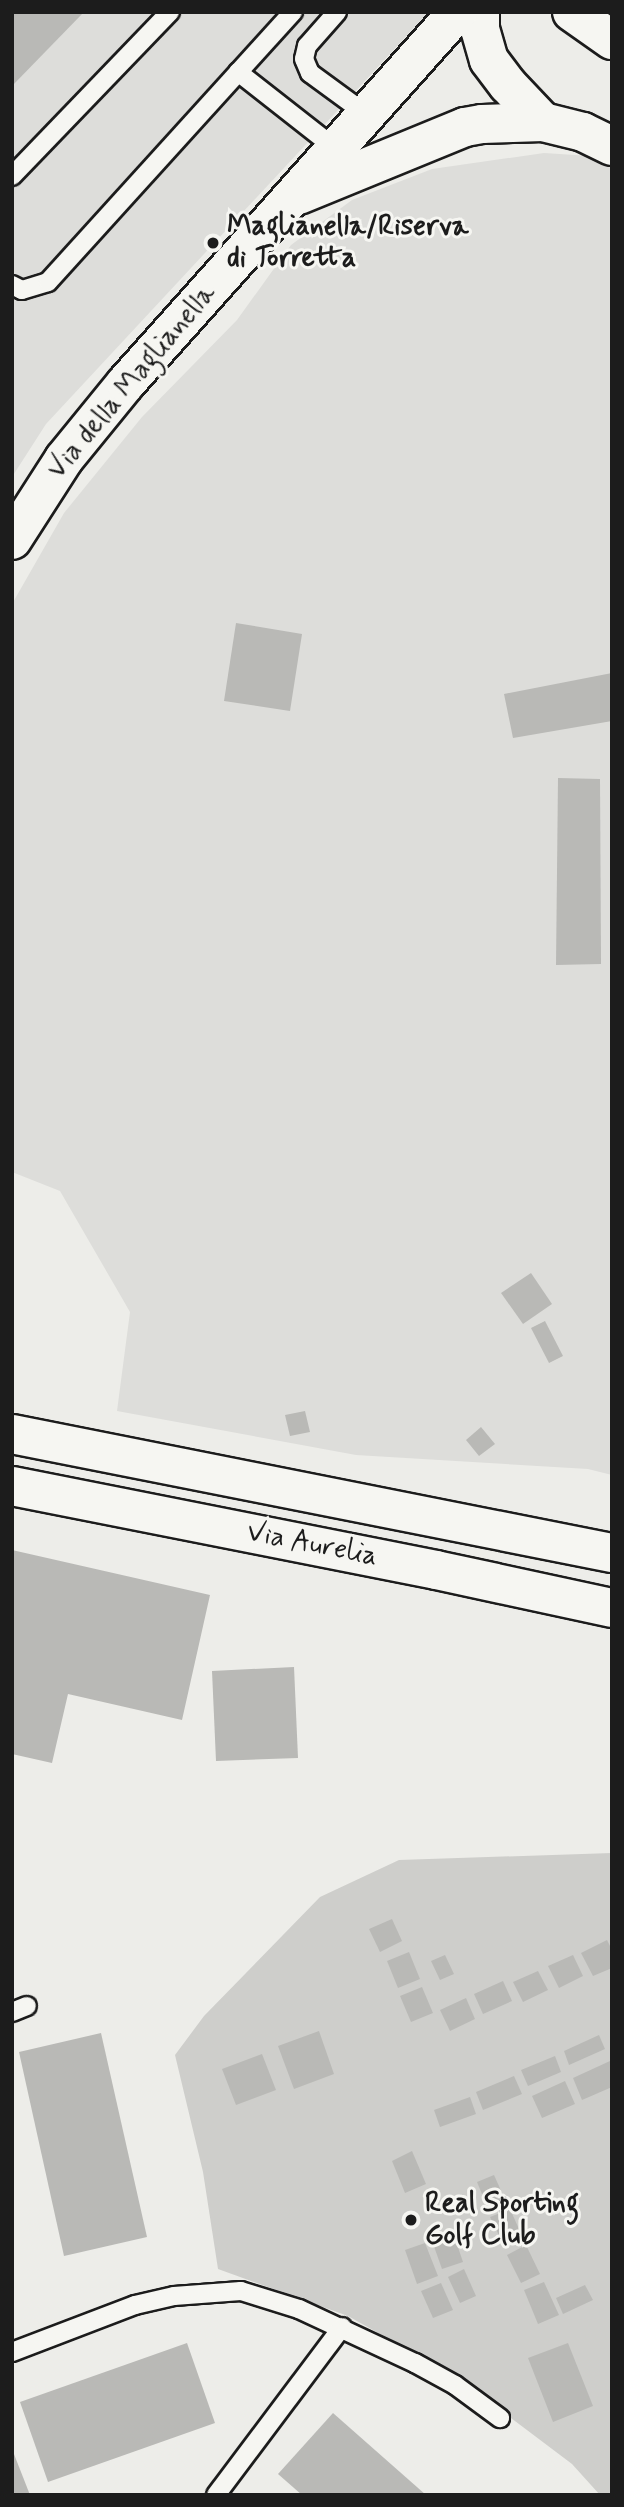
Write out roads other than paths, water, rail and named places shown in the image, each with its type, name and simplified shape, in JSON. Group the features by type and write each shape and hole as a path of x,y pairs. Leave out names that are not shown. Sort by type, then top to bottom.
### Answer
{"main road":[{"name":"Via della Maglianella","path":"12,540 64,459 92,423 458,12"},
{"path":"480,12 480,29 489,60 543,122"},
{"path":"572,12 612,40"},
{"path":"608,12 612,25"},
{"path":"290,199 466,127 498,121 543,122 583,132 612,146"},
{"path":"12,1417 109,1453"},
{"name":"Via Aurelia","path":"12,1434 612,1553"},
{"name":"Via Aurelia","path":"12,1486 423,1567 612,1608"}],"lane":[{"path":"12,176 170,12"},
{"path":"12,285 22,290 48,282 293,12"},
{"path":"337,12 307,46 304,60 310,73 366,114"},
{"path":"239,72 335,148"},
{"path":"12,2352 135,2305 174,2296 221,2290 241,2291 267,2297 342,2328 455,2385 500,2418"},
{"path":"216,2495 342,2328"}],"place":[{"name":"Maglianella/Riserva di Torretta","path":"213,243"},
{"name":"Real Sporting Golf Club","path":"411,2220"}]}
